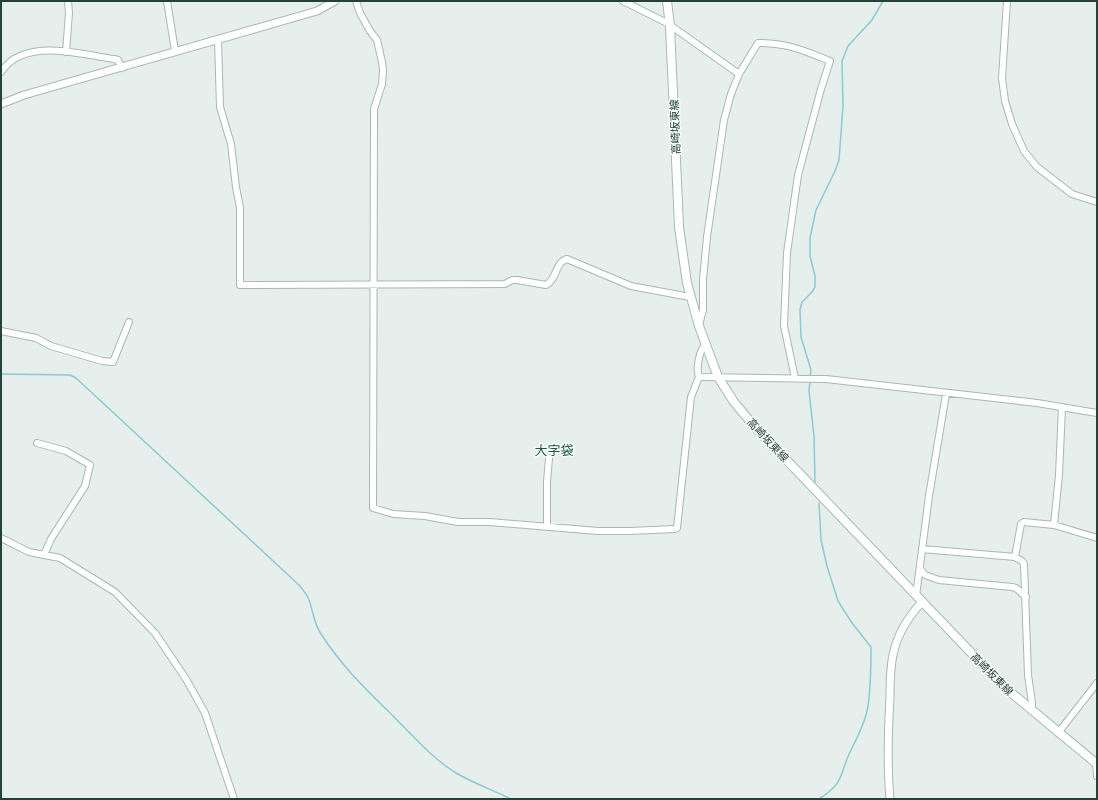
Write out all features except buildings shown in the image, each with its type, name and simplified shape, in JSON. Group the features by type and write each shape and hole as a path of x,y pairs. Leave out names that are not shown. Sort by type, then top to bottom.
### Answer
{"main road":[{"name":"高崎坂東線","path":"667,1 670,26 680,234 684,270 690,297 705,345 718,377 743,414 1003,686 1097,764"}],"street":[{"path":"66,52 69,13 68,1"},
{"path":"167,1 175,51"},
{"path":"1,104 24,95 317,11 335,1"},
{"path":"356,1 360,13 370,31 378,40 383,70 382,84 374,109 373,508 393,514 425,516 458,522 490,522 604,531 677,528 691,397 699,378 698,373 702,348 705,345"},
{"path":"623,1 670,26 739,74"},
{"path":"1007,1 1002,78 1005,101 1024,151 1037,167 1072,194 1097,202"},
{"path":"218,40 220,107 231,144 240,208 240,285 505,284 512,280 546,285 550,283 561,262 567,259 631,286 690,297"},
{"path":"699,326 702,310 707,237 724,120 731,94 739,74 758,44 797,47 830,61 798,175 787,253 784,326 795,378"},
{"path":"1,72 14,59 40,50 114,59 118,60 122,68"},
{"path":"1,331 36,338 50,346 113,362 129,322"},
{"path":"699,378 795,378 830,380 946,394 1017,400 1097,413"},
{"path":"890,799 888,732 893,656 902,631 919,599 922,549 946,394"},
{"path":"1054,525 1059,475 1062,407"},
{"path":"37,443 66,451 90,465 85,486 51,539 44,555"},
{"path":"547,527 546,482 549,458"},
{"path":"1015,557 1022,523 1024,522 1054,525 1097,538"},
{"path":"1,538 29,552 60,558 114,592 156,633 186,679 205,713 234,799"},
{"path":"922,549 1015,557 1022,561 1025,567 1028,674 1032,711"},
{"path":"920,569 925,575 939,580 1016,588 1026,597"},
{"path":"1058,733 1097,683"},
{"path":"1097,764 1097,776"}],"waterway":[{"path":"810,377 811,370 801,337 800,310 802,302 815,287 815,276 810,256 810,238 816,210 839,160 843,106 842,61 848,46 872,20 883,1"},
{"path":"1,374 70,375 76,378 299,585 308,598 319,630 338,658 365,688 424,747 439,761 456,773 511,799"},
{"path":"810,381 809,391 814,436 815,483"},
{"path":"819,503 821,540 827,566 838,601 852,623 871,647 870,691 865,718 840,778 833,788 819,799"}],"district":[{"name":"大字袋","path":"554,450"}]}
